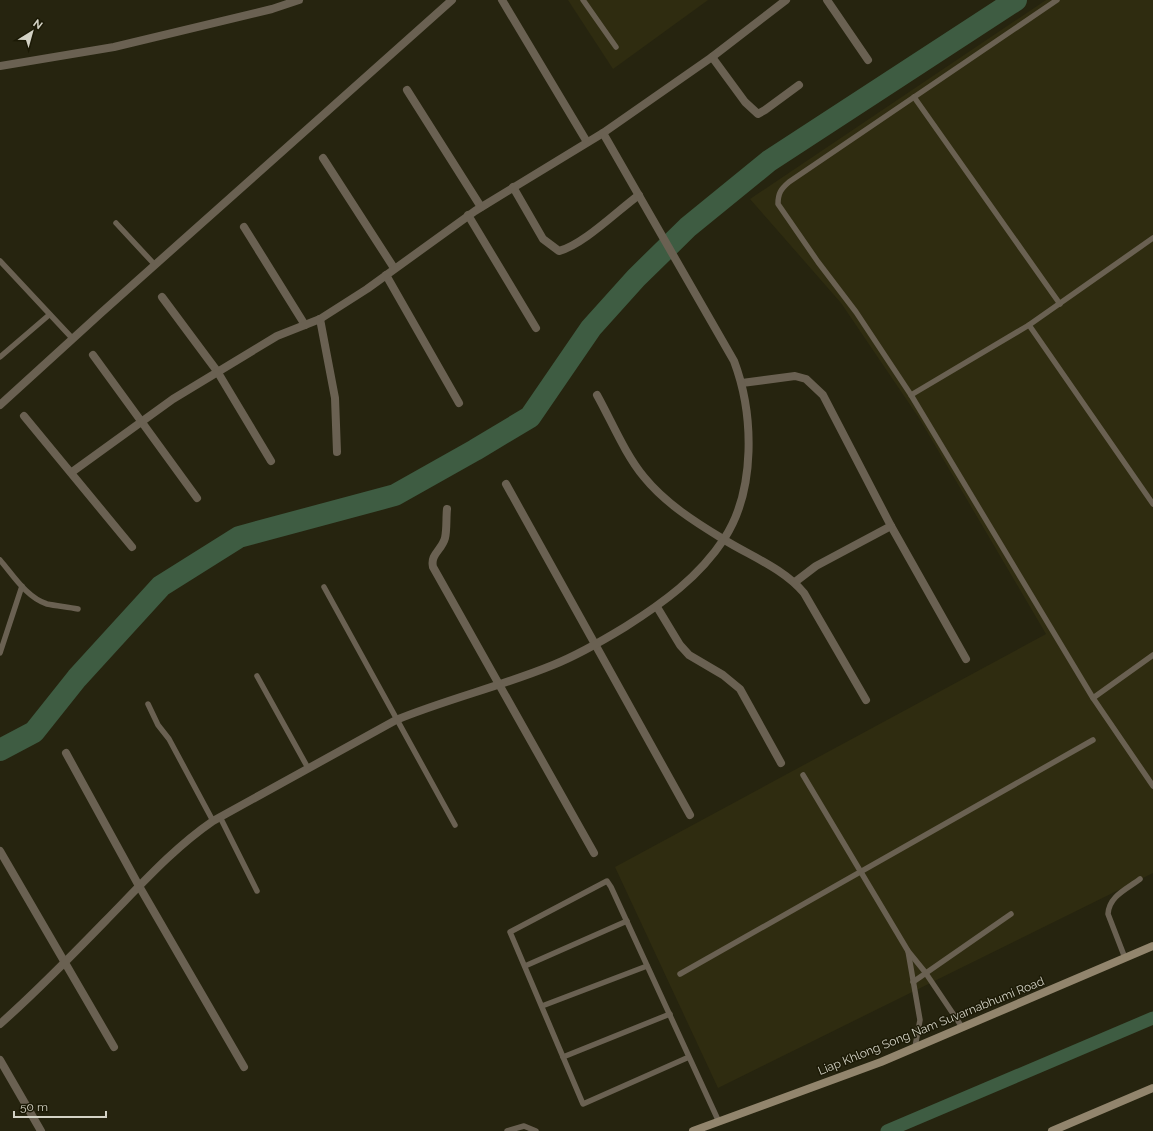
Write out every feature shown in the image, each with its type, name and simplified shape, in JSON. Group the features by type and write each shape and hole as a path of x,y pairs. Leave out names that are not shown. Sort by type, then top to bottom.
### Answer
{"main road":[{"name":"Liap Khlong Song Nam Suvarnabhumi Road","path":"694,1131 881,1062 1153,946"},
{"path":"1052,1131 1153,1088"}],"street":[{"path":"0,66 114,47 272,9 299,0"},
{"path":"0,405 72,338 452,0"},
{"path":"502,0 587,142"},
{"path":"72,472 172,399 277,336 320,319 468,215 603,133 712,57 786,0"},
{"path":"827,0 868,60"},
{"path":"712,57 745,102 758,114 799,85"},
{"path":"407,90 481,207"},
{"path":"0,1024 65,962 139,886 192,836 217,819 396,720 427,707 554,665 595,645 657,607 687,582 724,539 741,498 749,456 749,430 742,383 734,361 603,133"},
{"path":"323,158 394,268"},
{"path":"513,187 544,239 552,248 558,251 565,249 584,238 639,195"},
{"path":"468,215 536,328"},
{"path":"244,227 305,325"},
{"path":"386,274 459,403"},
{"path":"162,298 217,371 271,461"},
{"path":"320,319 334,398 337,452"},
{"path":"92,354 197,498"},
{"path":"742,383 795,376 806,379 823,395 891,526 966,659"},
{"path":"597,395 632,460 644,477 660,495 724,539 795,582 804,593 866,700"},
{"path":"24,416 72,472 132,547"},
{"path":"506,484 690,815"},
{"path":"446,509 444,540 434,556 432,562 433,567 594,853"},
{"path":"795,582 816,566 891,526"},
{"path":"657,607 680,645 689,655 723,675 740,689 780,763"},
{"path":"66,753 139,886 244,1068"},
{"path":"0,851 114,1047"},
{"path":"0,1060 41,1131"}],"lane":[{"path":"583,0 616,47"},
{"path":"1057,0 786,185 778,195 778,204 818,262 856,312 911,395 1093,698 1153,786"},
{"path":"914,97 1060,304"},
{"path":"116,223 155,265"},
{"path":"911,395 1030,325 1153,238"},
{"path":"0,261 72,338"},
{"path":"0,358 49,314"},
{"path":"1030,325 1153,504"},
{"path":"0,560 22,586 46,603 78,608"},
{"path":"0,653 22,586"},
{"path":"324,588 455,825"},
{"path":"1093,698 1153,655"},
{"path":"257,676 308,768"},
{"path":"148,704 158,725 169,739 258,891"},
{"path":"680,974 1093,740"},
{"path":"803,775 908,951 925,972 962,1027"},
{"path":"1125,958 1108,914 1109,906 1114,898 1140,879"},
{"path":"689,1057 583,1104 510,932 607,881 627,921 719,1122"},
{"path":"913,982 925,972 1011,914"},
{"path":"524,966 627,921"},
{"path":"908,951 920,1020 916,1047"},
{"path":"542,1006 647,966"},
{"path":"563,1057 670,1014"},
{"path":"507,1131 524,1126 536,1131"}],"shaded area":[{"path":"568,0 708,0 613,69"},
{"path":"1046,0 1153,0 1153,873 718,1088 615,867 1046,634 919,418 841,303 750,199"}],"waterway":[{"path":"0,750 34,732 77,678 161,586 239,537 395,495 530,417 591,328 636,278 688,227 769,161 1016,0"},
{"path":"887,1131 1153,1018"}]}
